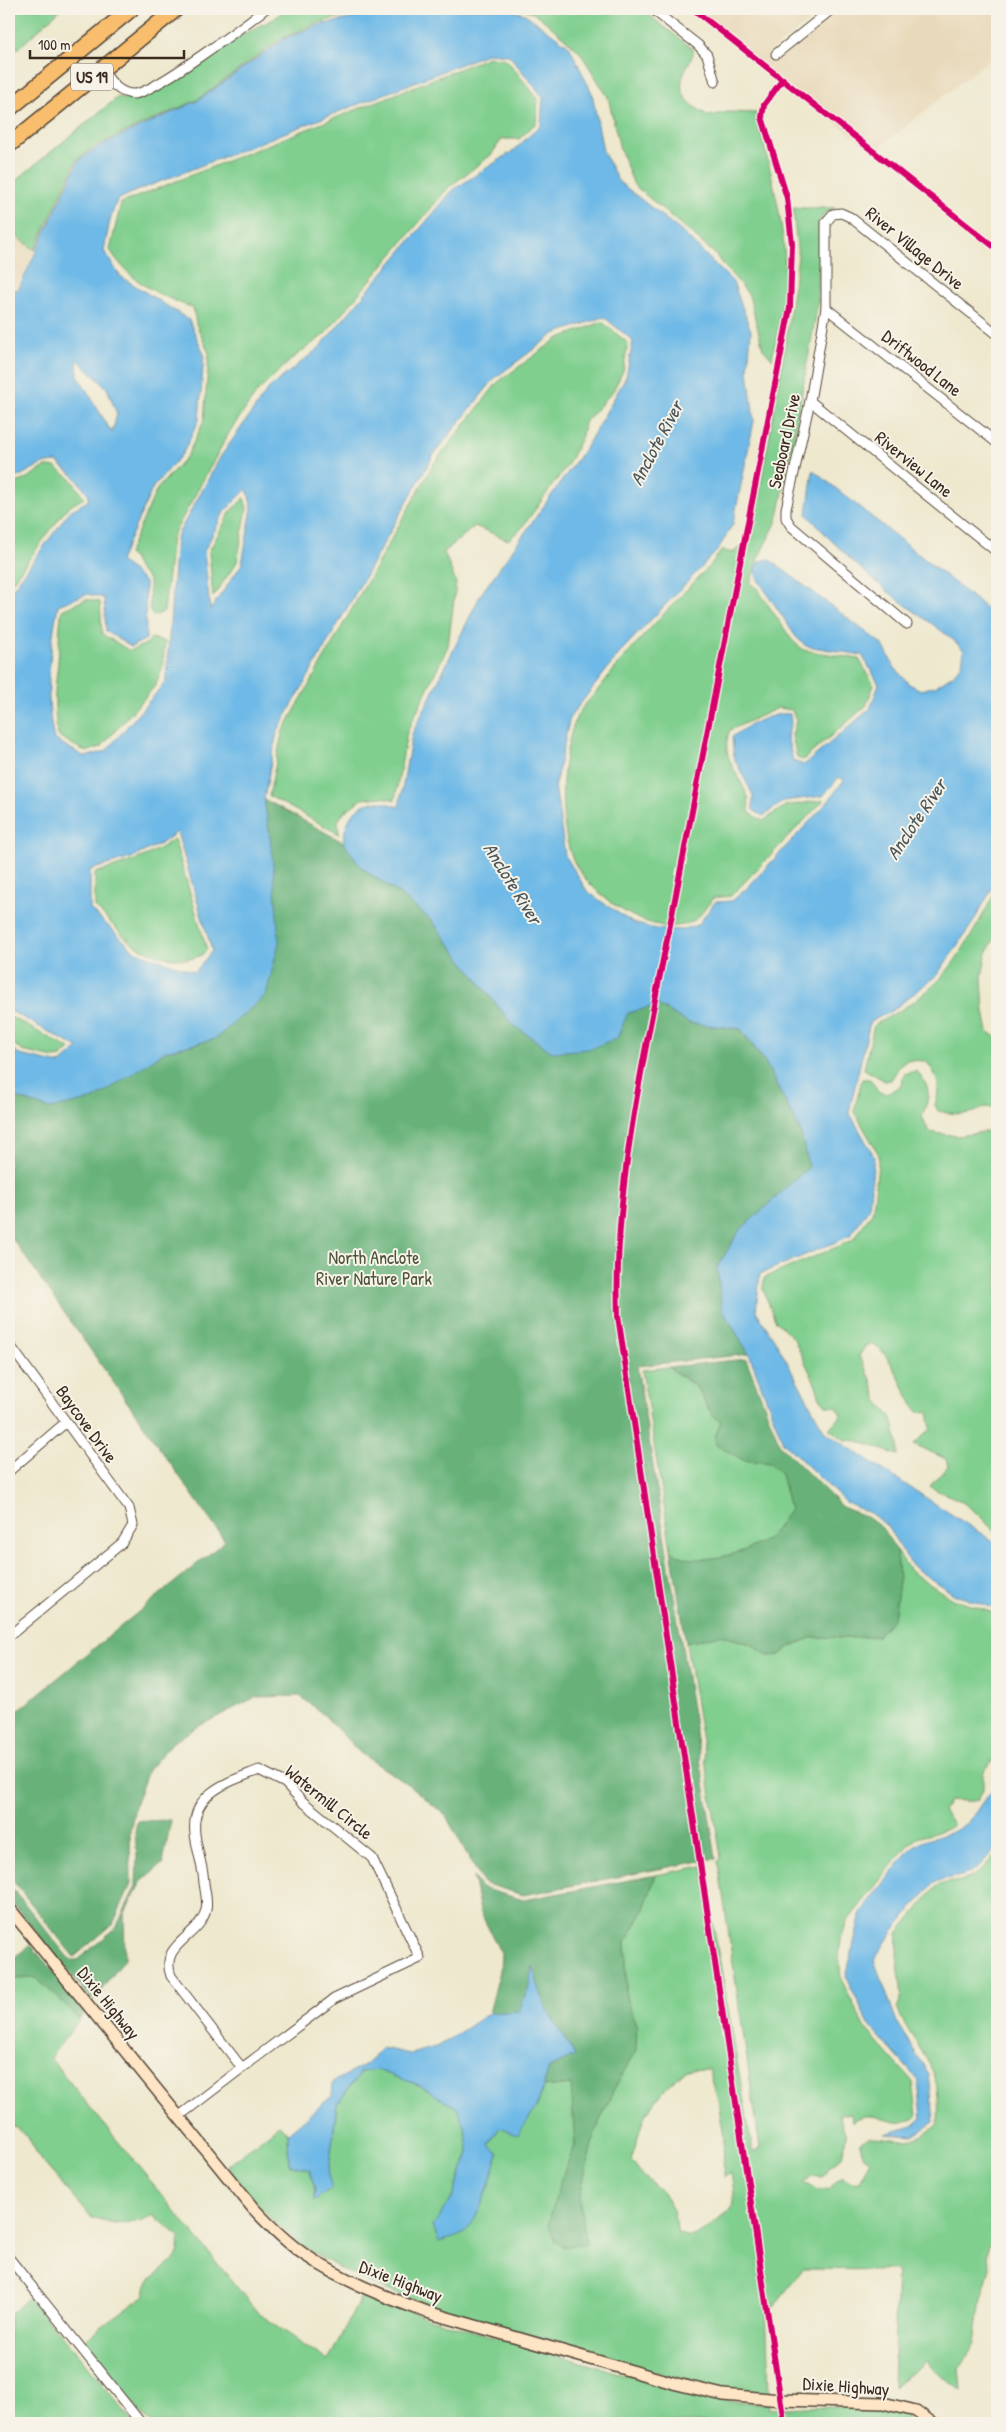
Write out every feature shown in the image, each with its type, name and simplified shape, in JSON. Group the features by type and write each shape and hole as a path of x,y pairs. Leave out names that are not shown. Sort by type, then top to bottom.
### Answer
{"highway":[{"name":"US 19","path":"9,109 131,9"},
{"name":"US 19","path":"9,145 176,9"}],"street":[{"path":"102,69 118,88 125,93 142,92 201,55 265,9"},
{"path":"652,9 707,55 715,82"},
{"path":"776,54 832,9"},
{"name":"River Village Drive","path":"833,214 841,213 850,217 997,334"},
{"name":"Seaboard Drive","path":"833,214 826,222 828,261 826,308 810,401 786,509 786,518 791,526 907,624"},
{"name":"Driftwood Lane","path":"826,308 997,443"},
{"name":"Riverview Lane","path":"810,401 997,552"},
{"name":"Baycove Drive","path":"9,1344 65,1424 129,1508 133,1525 122,1543 9,1636"},
{"path":"9,1470 65,1424"},
{"name":"Watermill Circle","path":"178,2117 334,1999 420,1958 372,1858 302,1801 285,1783 259,1770 231,1780 207,1794 197,1811 195,1832 203,1870 206,1910 195,1927 170,1954 166,1964 171,1976 242,2068"},
{"name":"Dixie Highway","path":"9,1908 253,2208 276,2232 305,2255 386,2297 427,2312 677,2384 742,2396 883,2403 916,2411 932,2423"},
{"path":"9,2258 141,2423"}],"shaded area":[{"path":"689,9 824,9 769,53 775,62 840,9 997,9 997,53 874,152"},
{"path":"9,231 35,250 17,288 9,287"}],"green space":[{"path":"9,9 61,9 9,57"},
{"path":"285,9 369,9 315,24 281,39 197,100 97,145 77,160 35,250 9,231 9,186 118,97 136,100 162,88 250,30 274,19"},
{"path":"524,9 641,9 693,49 682,79 682,87 686,98 696,108 709,116 728,112 756,113 770,169 784,245 785,275 783,299 772,359 763,349 749,295 713,252 634,185 620,149 608,97 579,51 539,16"},
{"path":"489,57 506,59 538,99 536,123 519,139 502,139 491,155 449,187 325,334 293,358 258,391 230,431 172,537 164,612 153,616 150,611 149,580 128,554 157,489 187,456 204,421 209,353 196,324 193,308 168,298 136,280 118,262 110,250 121,203"},
{"path":"793,208 835,208 824,214 819,222 818,303 788,469 777,521 758,558 750,584 756,587 792,640 803,650 859,659 874,685 866,706 803,760 797,758 792,735 796,721 792,710 778,708 730,730 727,739 728,755 748,797 750,813 763,821 785,806 824,800 731,896 713,898 693,921 677,926 659,925 640,919 604,897 577,867 570,852 564,820 563,786 567,752 570,736 579,713 624,658 722,550 732,553 754,537 753,529 782,365 798,257"},
{"path":"602,322 628,343 623,371 613,391 584,423 582,436 568,464 521,529 508,540 475,526 444,552 456,583 448,646 407,732 395,800 382,797 362,799 345,811 338,821 339,834 269,796 282,733 433,465 498,382 557,339"},
{"path":"45,467 55,467 72,480 84,498 67,508 9,586 9,485 22,481"},
{"path":"244,498 247,508 237,562 213,597 209,551 231,511"},
{"path":"86,599 100,602 102,634 130,651 148,643 151,638 165,642 162,670 155,686 101,747 86,752 58,736 55,688 62,610"},
{"name":"North Anclote River Nature Park","path":"264,799 343,842 362,868 398,893 432,921 511,1023 628,1013 658,1005 689,1023 740,1029 765,1062 800,1130 809,1167 739,1231 717,1268 722,1309 749,1354 637,1366 716,1858 523,1895 483,1883 446,1816 409,1785 360,1753 324,1715 300,1696 256,1697 199,1726 173,1742 148,1770 135,1806 130,1832 131,1884 113,1924 74,1957 9,1876 9,1718 225,1541 9,1234 9,1095 50,1109 141,1067 166,1051 215,1039 272,851"},
{"path":"174,839 207,950 193,958 183,959 154,954 138,947 121,934 95,907 95,873 146,856"},
{"path":"997,889 997,933 986,955 982,978 984,1012 988,1032 997,1038 997,1108 983,1107 973,1112 962,1114 938,1111 935,1105 938,1093 936,1077 926,1061 907,1060 899,1067 891,1080 885,1081 864,1069 874,1025 909,1004 941,978 964,947"},
{"path":"9,1016 70,1049 61,1057 54,1058 22,1051 9,1040"},
{"path":"916,1071 927,1087 928,1097 922,1116 929,1132 957,1136 997,1130 997,1528 994,1532 984,1520 966,1505 930,1486 948,1466 946,1459 914,1444 931,1429 928,1412 918,1412 889,1360 882,1351 874,1346 866,1345 859,1356 870,1377 877,1400 892,1418 898,1444 898,1455 858,1441 845,1440 829,1429 841,1415 837,1407 827,1406 820,1398 816,1385 794,1339 775,1320 763,1289 764,1278 853,1240 873,1211 879,1155 854,1111 862,1079 870,1079 879,1092 886,1094 901,1086 904,1074"},
{"path":"746,1359 780,1445 842,1507 867,1517 882,1528 897,1551 899,1581 894,1618 877,1636 849,1638 813,1637 791,1646 779,1655 768,1656 751,1644 720,1635 686,1643 671,1549 680,1556 701,1559 727,1556 740,1552 751,1548 769,1537 790,1509 781,1474 770,1463 743,1460 716,1445 715,1437 721,1421 710,1411 698,1389 669,1367"},
{"path":"669,1367 698,1389 708,1409 721,1421 715,1437 743,1460 770,1463 781,1474 791,1509 769,1537 751,1548 727,1556 701,1559 690,1559 680,1556 671,1549 642,1370"},
{"path":"897,1551 910,1571 952,1599 997,1614 997,1763 991,1761 983,1773 983,1789 978,1800 949,1801 943,1811 954,1824 951,1828 917,1838 906,1847 847,1922 841,1939 839,1957 841,1979 866,2029 913,2082 917,2116 905,2122 867,2116 852,2122 851,2114 839,2115 846,2136 842,2157 831,2165 822,2177 814,2175 804,2183 819,2190 830,2189 836,2180 842,2176 849,2181 858,2183 870,2161 863,2155 860,2143 869,2137 912,2139 920,2137 938,2124 938,2096 934,2075 897,2008 902,1996 897,1954 898,1933 936,1887 971,1877 997,1853 997,2246 991,2242 988,2246 989,2271 981,2299 975,2344 959,2369 961,2390 931,2368 926,2361 893,2387 897,2270 803,2269 774,2306 766,2306 769,2393 724,2389 679,2379 430,2306 370,2283 331,2263 296,2240 272,2219 252,2198 227,2166 279,2125 288,2133 289,2164 310,2170 315,2190 313,2200 328,2175 337,2104 361,2072 377,2070 419,2085 457,2108 465,2129 469,2153 451,2200 433,2227 462,2234 475,2217 490,2186 489,2144 500,2127 537,2106 543,2087 572,2084 575,2146 561,2179 586,2243 579,2199 594,2135 614,2089 625,2070 637,2027 626,1998 626,1942 643,1911 656,1875 703,1866 753,2153 760,2148 718,1861 721,1857 686,1643 720,1635 751,1644 769,1656 779,1655 791,1646 813,1637 849,1638 877,1636 894,1618 899,1581","holes":["709,2069 718,2101 724,2137 723,2177 731,2173 734,2195 733,2205 728,2213 703,2232 693,2236 682,2235 676,2232 674,2212 663,2192 643,2176 631,2160 645,2115 666,2088 686,2070"]},
{"path":"171,1820 163,1863 141,1882 124,1914 125,1959 93,2001 9,1899 9,1884 70,1960 77,1960 116,1928 136,1886 137,1857 135,1832 137,1821"},
{"path":"656,1875 643,1911 626,1942 626,1998 637,2027 636,2050 614,2089 594,2135 579,2199 587,2243 563,2247 556,2242 548,2224 561,2179 575,2146 571,2084 543,2087 549,2068 575,2055 545,2006 532,1967 529,1987 519,2011 489,2013 500,1971 501,1954 480,1911 473,1877 481,1888 524,1900"},
{"path":"31,1945 85,2011 79,2020 66,2005 36,1978 9,1979 9,1961"},
{"path":"36,1978 66,2005 79,2020 50,2058 258,2313 328,2361 363,2293 425,2317 675,2389 722,2400 770,2404 770,2409 840,2406 879,2408 904,2415 912,2423 149,2423 82,2341 145,2295 148,2283 174,2260 179,2247 179,2237 154,2215 143,2221 114,2224 92,2218 40,2159 28,2137 9,2123 9,1979"},
{"path":"28,2298 73,2348 134,2423 9,2423 9,2315"}],"water":[{"name":"Anclote River","path":"396,9 508,9 525,14 569,46 592,93 603,151 618,181 682,232 733,282 751,331 748,370 754,421 733,524 717,551 623,649 570,717 555,785 565,855 587,891 633,923 656,929 681,930 698,925 715,902 732,901 747,888 827,803 844,780 839,777 823,796 784,801 763,816 753,810 753,795 734,758 732,737 744,728 767,717 790,714 791,723 787,736 793,761 804,765 870,709 879,684 862,655 806,646 796,637 757,578 756,569 759,562 769,559 883,645 894,667 909,684 921,690 936,686 953,675 962,664 964,651 959,646 874,580 839,548 807,514 813,470 997,617 997,880 972,924 937,975 893,1010 870,1022 849,1112 874,1156 869,1208 850,1236 760,1274 756,1311 779,1347 825,1432 997,1544 997,1609 955,1595 913,1567 886,1525 870,1513 846,1503 783,1442 749,1354 722,1309 717,1268 739,1231 809,1167 800,1130 765,1062 741,1029 689,1023 658,1005 628,1013 617,1038 589,1049 552,1052 511,1023 432,921 398,893 362,868 343,842 349,820 364,805 380,802 399,807 412,734 481,594 588,444 626,377 633,341 604,317 554,334 495,378 434,454 277,732 264,799 272,851 279,942 266,995 215,1039 166,1051 94,1099 50,1109 9,1095 9,1046 20,1055 60,1064 78,1048 9,1010 9,594 70,511 88,501 89,495 75,477 57,462 38,466 9,480 9,289 18,290 79,160 99,146 197,101 284,39 315,26","holes":["489,53 509,55 543,97 541,125 513,151 453,190 319,348 269,388 221,456 176,538 166,682 106,751 85,757 54,739 51,723 49,672 58,605 87,594 104,598 106,631 131,647 146,639 145,582 120,561 153,487 183,453 199,420 204,354 189,320 120,276 104,251 110,220 117,200","77,359 107,388 117,414 112,433 78,376","247,489 252,508 242,564 210,610 204,551 224,512","177,832 212,951 195,972 136,952 90,909 90,870 131,858 162,843"]},
{"path":"997,1788 997,1847 971,1872 963,1876 937,1881 933,1884 893,1931 874,1960 898,2025 929,2074 934,2122 913,2136 885,2134 913,2126 922,2118 918,2080 870,2026 846,1977 861,1913 909,1850 915,1845 950,1833 963,1826 987,1796"},
{"path":"532,1966 545,2006 575,2056 549,2068 537,2106 518,2135 500,2127 489,2143 498,2154 484,2198 474,2221 468,2229 461,2235 439,2242 433,2227 451,2200 469,2153 465,2129 457,2108 419,2085 377,2070 361,2072 337,2104 328,2175 332,2188 313,2201 315,2190 310,2170 289,2164 288,2133 332,2096 333,2082 363,2066 382,2048 410,2054 439,2046 489,2013 519,2011 529,1987"}],"cycle path":[{"path":"693,9 997,249"},
{"path":"783,79 764,105 762,117 787,198 792,244 790,308 635,1104 621,1211 618,1316 784,2423"}]}
